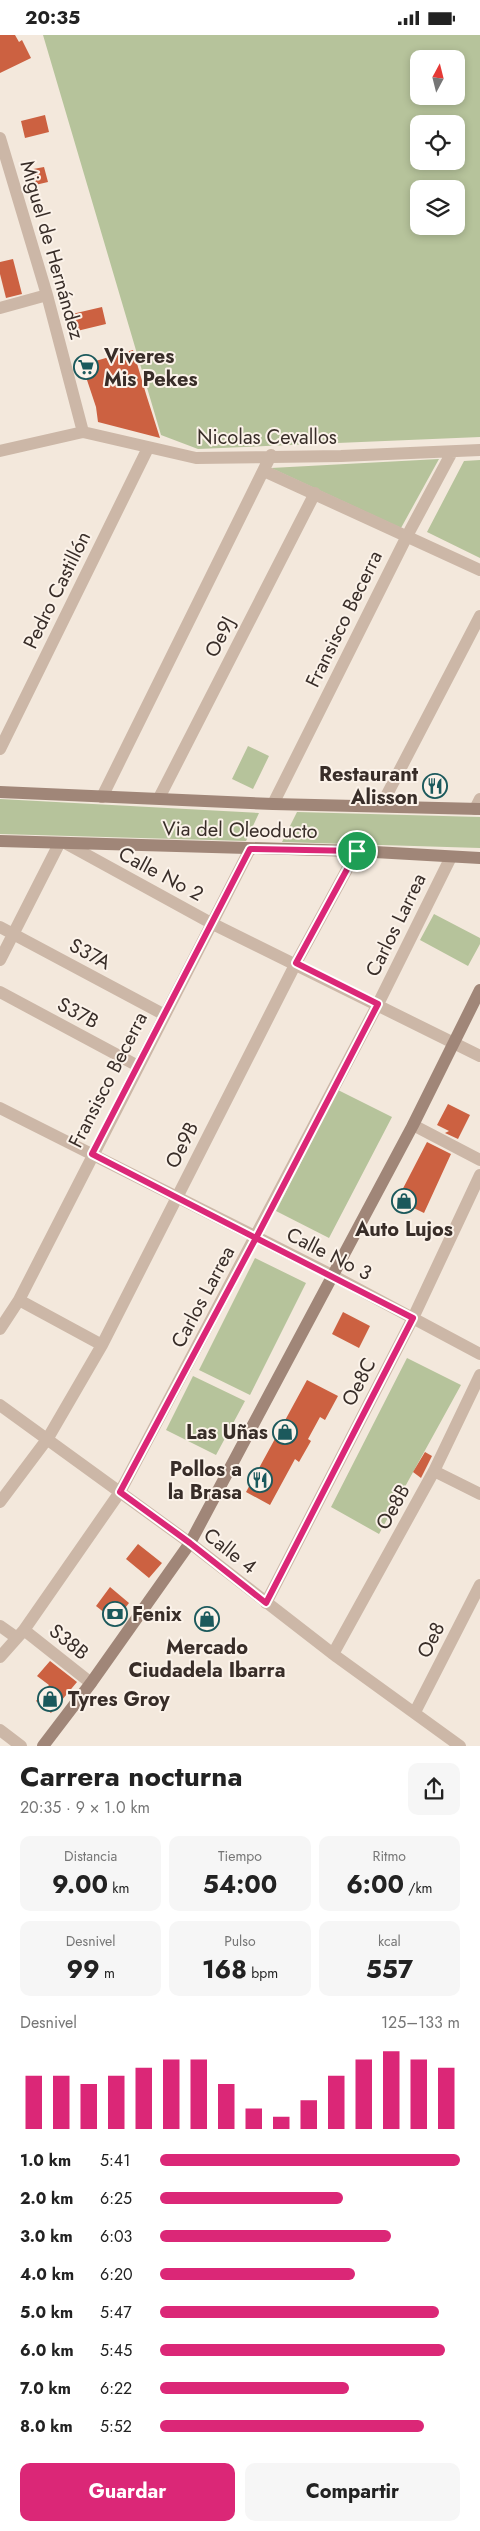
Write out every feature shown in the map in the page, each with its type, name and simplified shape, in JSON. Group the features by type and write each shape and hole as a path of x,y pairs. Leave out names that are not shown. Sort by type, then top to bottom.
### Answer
{"street":[{"name":"Miguel de Hernández","path":"0,138 5,175 46,295 83,432"},
{"path":"0,308 46,295"},
{"name":"Nicolas Cevallos","path":"0,451 83,432 196,458 271,455 341,456 480,450"},
{"name":"Pedro Castillón","path":"0,749 148,447"},
{"name":"Fransisco Becerra","path":"273,804 407,536 452,452"},
{"path":"102,797 271,455"},
{"path":"264,471 480,570"},
{"name":"Oe9J","path":"159,798 315,493"},
{"path":"382,805 480,617"},
{"name":"Via del Oleoducto","path":"0,792 273,804 478,806"},
{"name":"Via del Oleoducto","path":"0,841 357,851 480,858"},
{"path":"0,960 63,844"},
{"name":"Calle No 2","path":"63,844 211,923 296,963 480,1056"},
{"name":"Fransisco Becerra","path":"0,1329 19,1300 138,1067 163,1014 250,849"},
{"name":"Oe9B","path":"0,1503 48,1439 102,1345 296,963 357,851"},
{"name":"Carlos Larrea","path":"0,1657 20,1634 120,1492 256,1238 378,1004 450,857"},
{"name":"S37A","path":"0,927 163,1014"},
{"path":"43,1746 91,1683 190,1543 334,1276 413,1125 480,990"},
{"name":"S37B","path":"0,992 138,1067"},
{"name":"Calle No 3","path":"0,1108 334,1276 480,1354"},
{"path":"413,1125 480,1161"},
{"name":"Oe8C","path":"266,1603 413,1318 480,1175"},
{"path":"19,1300 102,1345"},
{"name":"Oe8B","path":"333,1654 434,1471 480,1375"},
{"name":"Calle 4","path":"0,1405 190,1543 333,1654 460,1746"},
{"path":"434,1471 480,1494"},
{"name":"Oe8","path":"415,1712 480,1585"},
{"name":"S38B","path":"0,1627 20,1634 91,1683"},
{"path":"0,1731 21,1746"}],"green space":[{"path":"43,35 480,35 480,437 198,449 161,435"},
{"path":"439,459 401,528 271,468"},
{"path":"480,460 480,558 427,532 464,461"},
{"path":"248,746 269,756 253,789 232,779"},
{"path":"0,799 259,813 246,841 0,834"},
{"path":"297,812 480,817 480,848 282,842"},
{"path":"434,914 480,938 480,944 468,966 420,940"},
{"path":"338,1090 392,1117 329,1238 276,1211"},
{"path":"255,1258 306,1283 250,1395 199,1370"},
{"path":"407,1358 461,1385 379,1534 331,1507"},
{"path":"193,1376 245,1401 216,1455 166,1430"}],"building":[{"path":"0,35 15,35 19,42 22,40 31,58 0,73"},
{"path":"45,115 49,132 25,138 21,121"},
{"path":"44,167 48,182 31,186 28,170"},
{"path":"13,259 22,294 6,298 0,274 0,262"},
{"path":"102,307 106,324 77,331 72,314"},
{"path":"133,350 160,438 98,422 96,407 82,365"},
{"name":"Restaurant Alisson","path":"433,774 446,781 440,791 425,791"},
{"path":"448,1104 470,1115 458,1139 445,1133 449,1131 437,1125"},
{"path":"427,1142 451,1154 424,1213 397,1200"},
{"path":"343,1312 370,1326 359,1348 332,1334"},
{"path":"307,1380 338,1396 325,1420 320,1417 308,1439 311,1441 299,1462 295,1459 270,1505 246,1492"},
{"path":"425,1452 432,1456 421,1478 413,1472"},
{"path":"138,1544 162,1563 149,1578 126,1559"},
{"path":"110,1587 129,1603 115,1621 96,1606"},
{"path":"50,1661 77,1682 51,1713 36,1701 49,1685 37,1676"}],"place":[{"name":"Viveres Mis Pekes","path":"86,367"},
{"name":"Restaurant Alisson","path":"435,786"},
{"name":"Auto Lujos","path":"404,1201"},
{"name":"Las Uñas","path":"285,1432"},
{"name":"Pollos a la Brasa","path":"260,1480"},
{"name":"Fenix","path":"115,1614"},
{"name":"Mercado Ciudadela Ibarra","path":"207,1619"},
{"name":"Tyres Groy","path":"50,1699"}],"route":[{"path":"357,851 250,849 92,1154 256,1238 120,1492 190,1543 266,1603 413,1318 334,1276 256,1238 378,1004 296,963 357,851"}]}
